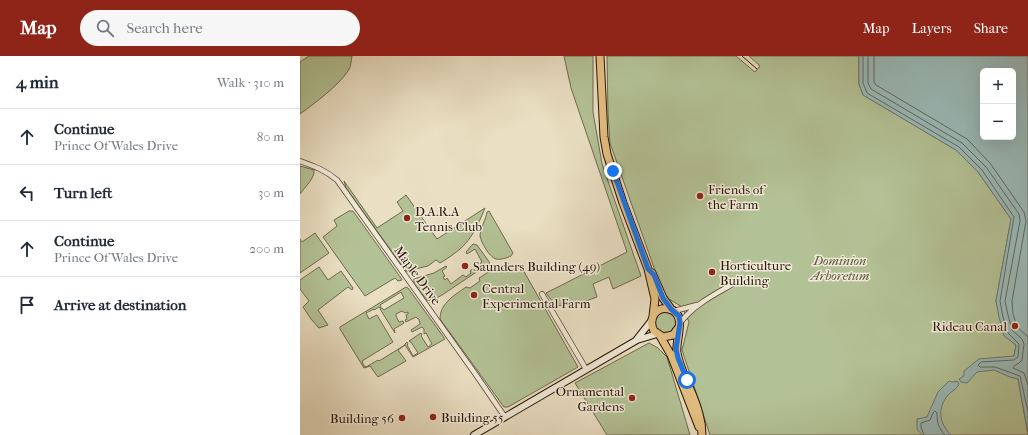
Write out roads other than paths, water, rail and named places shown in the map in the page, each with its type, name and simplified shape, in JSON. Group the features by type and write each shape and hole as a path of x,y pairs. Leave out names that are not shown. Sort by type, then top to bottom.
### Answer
{"main road":[{"path":"600,56 602,117 607,154 623,203 648,269 655,298 652,328 671,355 702,435"},
{"path":"648,269 654,275 663,298 672,310 679,316 680,325 676,344 678,358 699,413 702,435"},
{"path":"652,318 659,310 672,310"},
{"path":"658,335 667,337 673,335 680,325"}],"street":[{"name":"Maple Drive","path":"300,161 326,171 336,180 505,417"},
{"path":"680,325 687,315 699,304 736,282"},
{"path":"542,294 586,369"},
{"path":"672,310 699,304"},
{"path":"637,340 652,318"},
{"path":"474,435 637,340 658,335"}],"water":[{"path":"859,56 1028,56 1028,433 1018,379 994,370 977,372 967,383 961,382 959,379 964,376 964,371 979,359 1014,356 1016,345 1004,336 996,301 1011,219 978,172 956,150 863,95 859,84"},
{"path":"949,381 957,381 959,384 956,389 944,400 941,411 944,426 951,435 922,435 917,429 917,419 927,417 938,392"}],"tram line":[{"path":"742,56 757,69"}],"place":[{"name":"Friends of the Farm","path":"700,196"},
{"name":"D.A.R.A Tennis Club","path":"407,218"},
{"name":"Saunders Building (49)","path":"465,266"},
{"name":"Horticulture Building","path":"712,272"},
{"name":"Central Experimental Farm","path":"474,295"},
{"name":"Rideau Canal","path":"1015,326"},
{"name":"Ornamental Gardens","path":"632,398"},
{"name":"Building 55","path":"433,417"},
{"name":"Building 56","path":"402,418"}],"park label":[{"name":"Dominion Arboretum","path":"840,268"}]}
